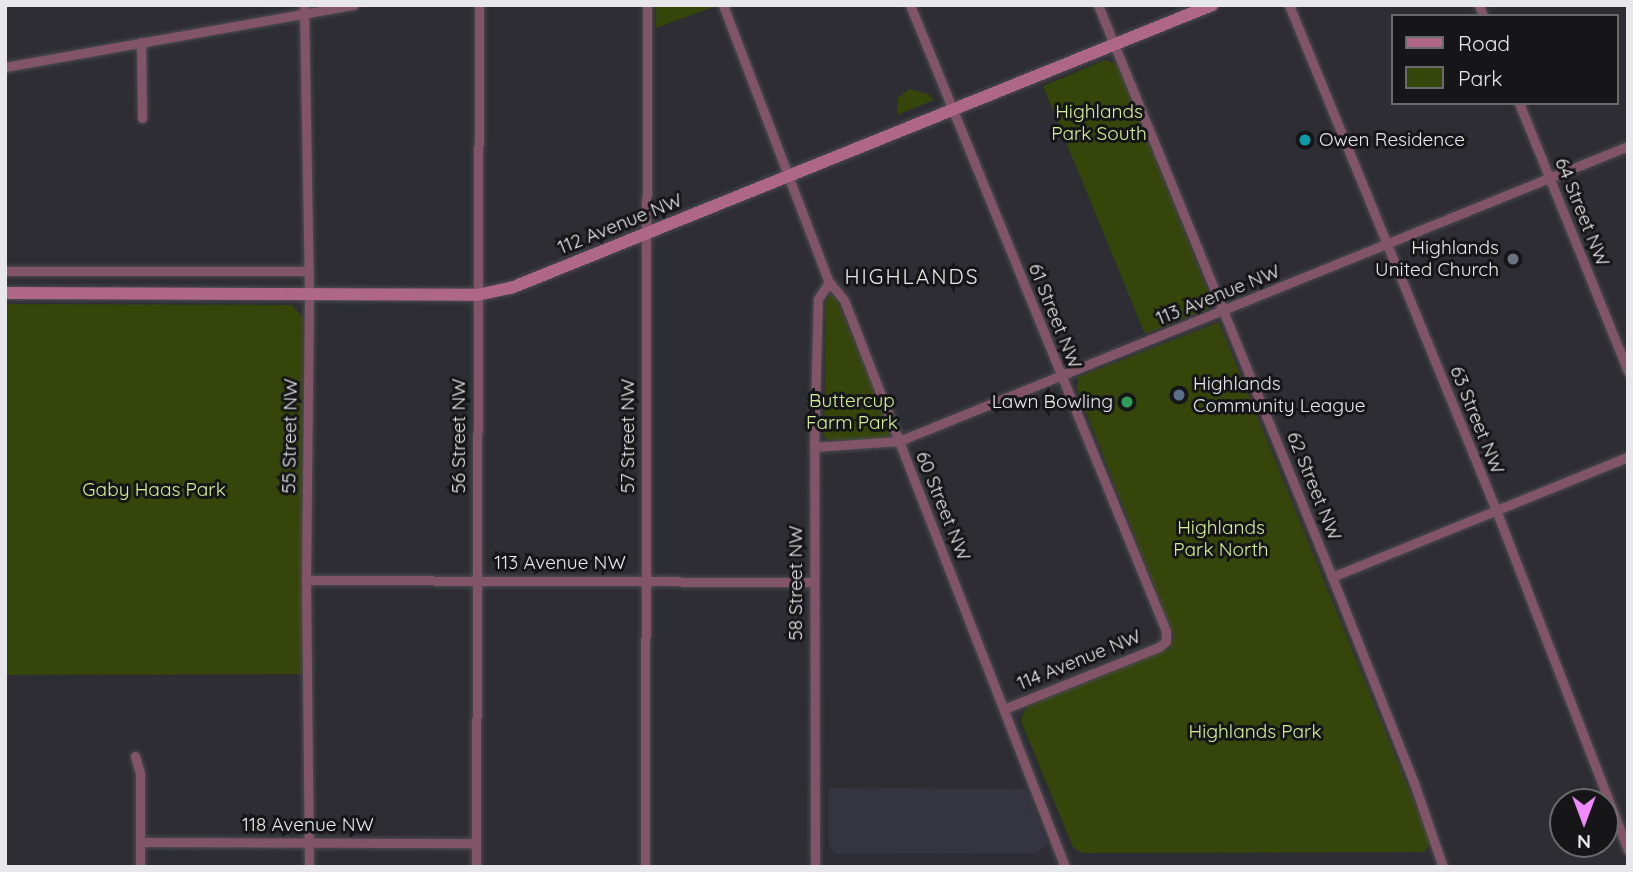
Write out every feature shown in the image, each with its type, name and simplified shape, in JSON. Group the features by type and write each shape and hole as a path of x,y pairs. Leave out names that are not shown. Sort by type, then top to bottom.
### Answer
{"main road":[{"name":"112 Avenue NW","path":"5,293 477,295 511,288 1212,5"}],"street":[{"path":"5,67 305,9 354,5"},
{"name":"56 Street NW","path":"476,867 479,5"},
{"name":"57 Street NW","path":"645,867 647,5"},
{"name":"60 Street NW","path":"723,5 791,176 829,282 844,300 1065,867"},
{"name":"61 Street NW","path":"910,5 1133,548 1166,631 1166,640"},
{"name":"62 Street NW","path":"1098,5 1332,577 1443,867"},
{"name":"63 Street NW","path":"1289,5 1496,510 1628,850"},
{"name":"55 Street NW","path":"305,9 309,271 306,580 309,867"},
{"path":"141,42 142,118"},
{"name":"64 Street NW","path":"1520,105 1628,372"},
{"name":"113 Avenue NW","path":"814,447 898,441 1628,146"},
{"path":"5,271 309,271"},
{"name":"58 Street NW","path":"815,867 814,447 818,299 829,282"},
{"path":"1332,577 1628,457"},
{"name":"113 Avenue NW","path":"306,580 813,582"},
{"name":"114 Avenue NW","path":"1004,709 1159,647 1166,640"},
{"path":"135,756 140,773 140,867"},
{"name":"118 Avenue NW","path":"141,842 476,843"}],"shaded area":[{"path":"829,788 1027,789 1047,844 1037,853 835,854 829,846"}],"green space":[{"path":"656,5 713,5 713,7 656,28"},
{"name":"Highlands Park South","path":"1105,60 1117,64 1211,299 1208,309 1145,334 1043,86"},
{"path":"909,89 928,94 934,100 897,115 898,98"},
{"name":"Buttercup Farm Park","path":"830,294 836,298 891,431 887,439 828,440 824,436 826,302"},
{"name":"Gaby Haas Park","path":"5,304 292,305 303,317 302,674 5,675"},
{"name":"Highlands Park","path":"1219,322 1431,844 1424,852 1082,853 1073,847 1021,721 1026,707 1170,648 1174,636 1077,389 1078,377"}],"place":[{"name":"Owen Residence","path":"1305,140"},
{"name":"Highlands United Church","path":"1513,259"},
{"name":"Highlands Community League","path":"1179,395"},
{"name":"Lawn Bowling","path":"1127,402"}],"district":[{"name":"HIGHLANDS","path":"912,276"}],"park label":[{"name":"Highlands Park North","path":"1221,539"}]}
